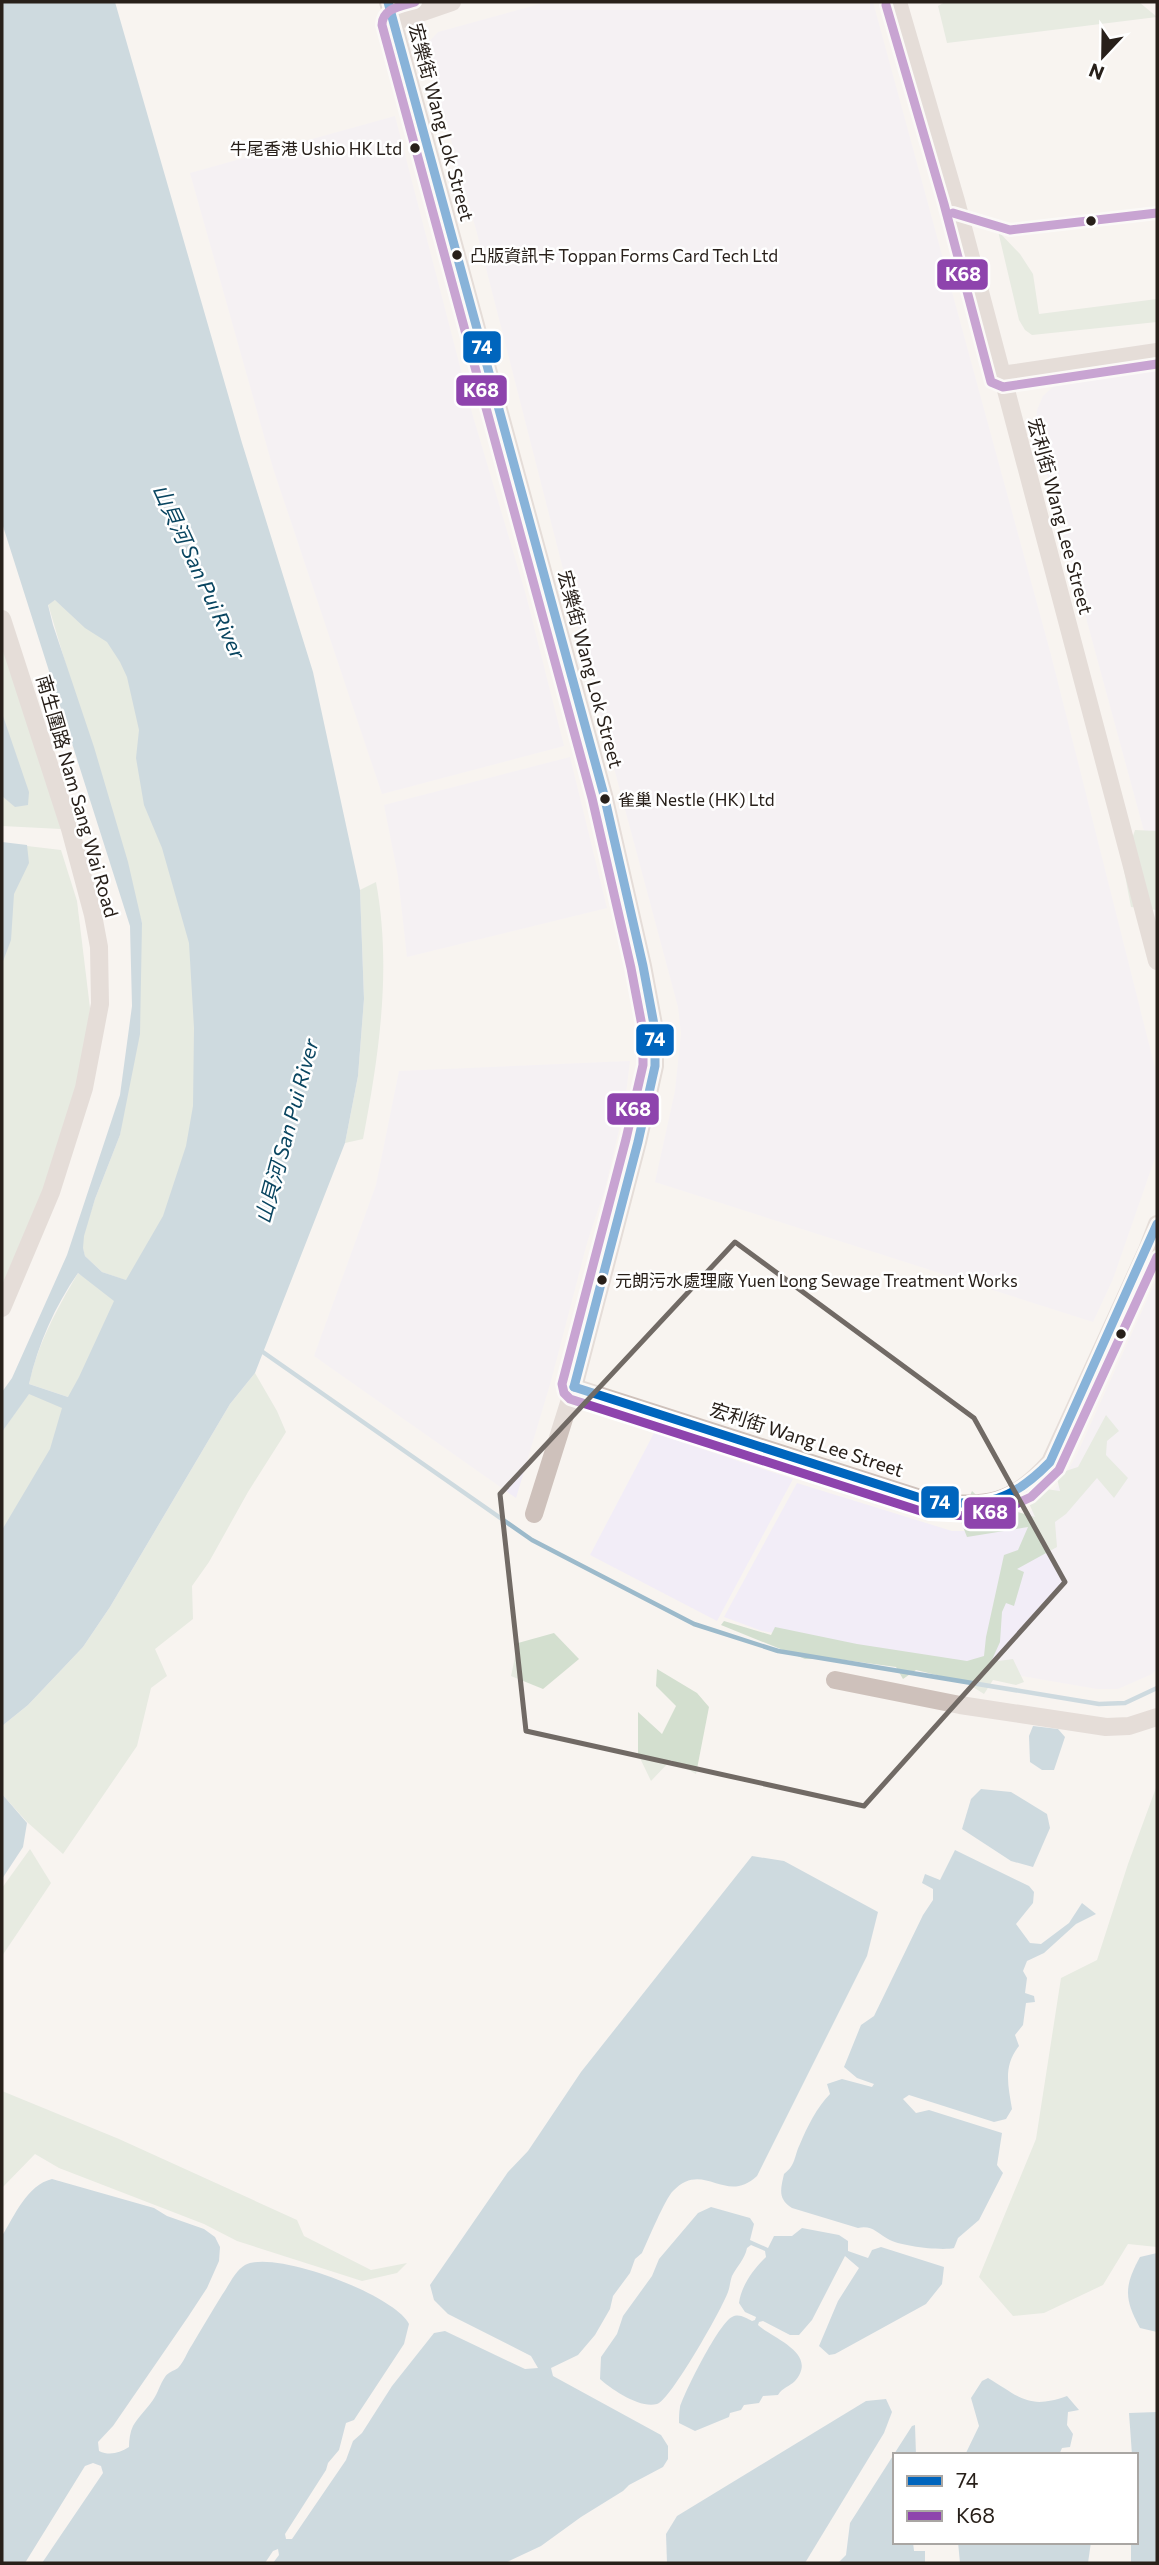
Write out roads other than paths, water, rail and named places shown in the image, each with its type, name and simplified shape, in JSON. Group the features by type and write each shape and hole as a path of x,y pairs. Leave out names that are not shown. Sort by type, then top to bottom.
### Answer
{"street":[{"name":"宏樂街 Wang Lok Street","path":"388,2 604,795 655,1030 655,1066 638,1142 574,1387 534,1514"},
{"path":"394,22 452,2"},
{"name":"宏利街 Wang Lee Street","path":"898,2 951,181 1157,961"},
{"path":"1001,375 1157,352"},
{"name":"南生圍路 Nam Sang Wai Road","path":"2,619 70,829 93,915 99,947 100,1004 84,1088 51,1192 2,1308"},
{"name":"宏利街 Wang Lee Street","path":"574,1387 933,1502 988,1504 1013,1494 1032,1482 1050,1462 1157,1224"},
{"path":"835,1680 960,1705 1106,1727 1129,1726 1157,1717"}],"water":[{"name":"山貝河 San Pui River","path":"2,2 115,2 242,443 313,672 360,890 364,999 358,1076 345,1143 255,1373 230,1404 110,1607 83,1647 28,1705 2,1726 2,1530 50,1449 62,1408 29,1394 2,1432 2,1392 12,1378 67,1255 120,1095 132,1006 130,926 2,523","holes":["55,600 85,628 107,642 127,677 139,730 136,758 144,805 162,848 189,943 194,1028 193,1106 186,1146 163,1216 126,1280 102,1272 85,1256 83,1248 95,1199 120,1135 140,1034 142,923 128,862 94,747 53,625 48,605","78,1273 114,1301 68,1397 29,1384 48,1326"]},
{"path":"2,713 29,792 28,805 15,807 2,796"},
{"path":"2,842 27,845 29,863 14,894 11,940 2,964"},
{"path":"1033,1726 1058,1729 1065,1737 1054,1770 1042,1770 1030,1762 1029,1736"},
{"path":"981,1789 1011,1792 1047,1814 1050,1828 1033,1867 1011,1861 962,1829 971,1799"},
{"path":"2,1794 27,1823 23,1847 2,1879"},
{"path":"955,1850 1029,1886 1034,1892 1033,1903 1016,1924 1030,1943 1041,1944 1069,1923 1082,1903 1096,1914 1076,1924 1044,1953 1027,1961 1023,1971 1027,1978 1025,1993 1034,1996 1035,2002 1026,2003 1023,2025 1015,2035 1019,2046 1009,2068 1008,2084 1012,2109 1006,2119 994,2122 909,2095 903,2099 916,2113 929,2110 1002,2133 997,2165 1003,2173 979,2220 958,2238 954,2248 940,2249 901,2244 871,2229 858,2228 792,2208 784,2201 781,2189 784,2174 793,2164 809,2124 830,2094 827,2084 842,2079 872,2087 874,2084 857,2078 844,2067 861,2025 874,2016 923,1915 933,1900 933,1889 922,1883 925,1874 940,1880"},
{"path":"752,1856 784,1861 878,1912 867,1956 757,2176 745,2184 735,2186 695,2179 684,2182 673,2191 642,2253 635,2259 630,2273 613,2296 610,2309 595,2335 578,2355 551,2368 553,2376 661,2435 668,2446 668,2459 663,2467 629,2485 541,2546 505,2563 273,2563 279,2555 278,2549 273,2551 265,2563 42,2563 103,2473 101,2466 93,2463 85,2466 25,2563 2,2563 2,2236 22,2202 35,2187 52,2179 154,2208 167,2216 204,2229 215,2237 220,2247 219,2261 207,2288 113,2426 98,2442 99,2451 103,2453 114,2453 129,2447 130,2433 135,2423 153,2400 166,2375 182,2363 232,2278 245,2265 260,2262 281,2263 333,2278 382,2300 399,2312 409,2324 404,2344 354,2420 346,2423 339,2450 328,2463 285,2534 286,2539 292,2539 346,2460 353,2441 362,2433 392,2386 434,2333 445,2331 525,2369 538,2368 531,2356 448,2314 434,2300 430,2285 508,2172 528,2151 581,2072"},
{"path":"711,2207 750,2218 754,2224 750,2240 768,2248 774,2236 792,2236 802,2228 839,2235 848,2241 848,2251 868,2258 872,2250 881,2247 944,2267 942,2284 926,2304 829,2355 819,2346 838,2301 859,2268 845,2256 812,2320 799,2335 790,2335 763,2321 759,2322 758,2325 798,2355 801,2371 795,2381 778,2395 763,2396 759,2403 744,2405 741,2410 730,2413 729,2417 695,2431 679,2423 683,2399 703,2358 726,2322 737,2316 755,2320 756,2317 745,2312 739,2303 749,2278 766,2257 765,2251 751,2245 747,2248 732,2276 724,2302 706,2334 673,2388 657,2404 634,2401 600,2379 601,2357 617,2334 623,2316 652,2276 659,2259 698,2213"},
{"path":"1157,2253 1157,2332 1140,2328 1131,2309 1128,2292 1131,2276 1140,2257"},
{"path":"988,2378 1017,2396 1033,2401 1043,2402 1067,2396 1079,2410 1068,2412 1067,2425 1073,2434 1070,2447 1062,2448 1060,2453 966,2453 979,2426 971,2398 982,2381"},
{"path":"886,2399 892,2412 884,2433 805,2563 667,2563 666,2534 677,2516 866,2401"},
{"path":"1157,2412 1157,2563 1131,2563 1131,2544 1138,2544 1138,2453 1132,2453 1129,2413"},
{"path":"915,2425 916,2453 895,2453"},
{"path":"893,2456 893,2544 913,2544 914,2551 925,2551 925,2563 838,2563 846,2555 850,2523"},
{"path":"958,2544 1091,2544 1088,2563 960,2563"}],"waterway":[{"path":"260,1350 532,1540 694,1624 778,1651 1099,1704 1125,1703 1157,1688"}],"place":[{"name":"牛尾香港 Ushio HK Ltd","path":"415,148"},
{"name":"凸版資訊卡 Toppan Forms Card Tech Ltd","path":"457,255"},
{"name":"雀巢 Nestle (HK) Ltd","path":"605,799"},
{"name":"元朗污水處理廠 Yuen Long Sewage Treatment Works","path":"602,1280"}]}
